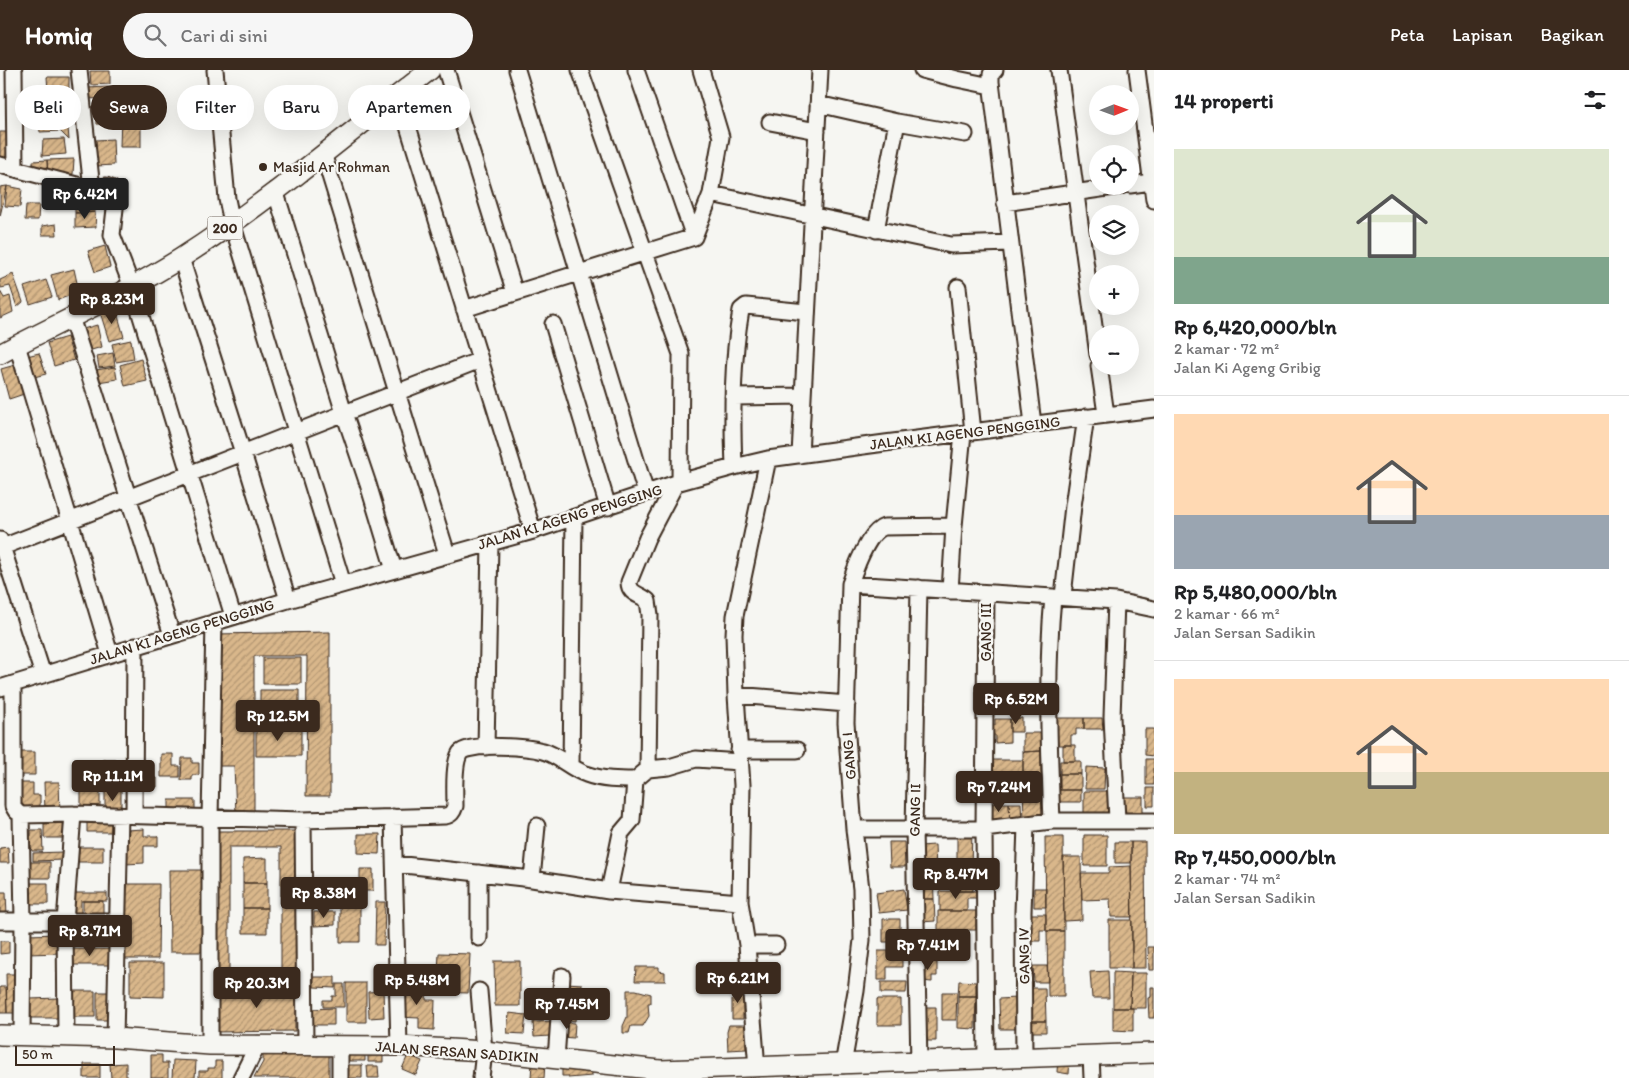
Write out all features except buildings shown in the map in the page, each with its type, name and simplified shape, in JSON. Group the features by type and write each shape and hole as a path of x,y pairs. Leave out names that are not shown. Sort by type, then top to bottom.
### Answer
{"main road":[{"name":"200","path":"410,85 430,70"},
{"name":"200","path":"8,350 132,287 181,258 232,223 352,130"},
{"name":"JALAN SERSAN SADIKIN","path":"0,1036 115,1038 210,1045 399,1046 484,1051 556,1058 601,1072 1154,1053"}],"street":[{"path":"14,70 7,167 92,189 106,186 111,188 114,193 116,200 112,235 132,287 233,616"},
{"path":"79,70 92,189"},
{"path":"215,70 227,199 232,223 343,584"},
{"path":"446,70 515,293"},
{"path":"517,70 646,493"},
{"path":"580,70 681,354 678,483 647,538 630,582 630,589 646,598 649,605 648,769"},
{"path":"636,70 694,237"},
{"path":"694,237 711,194 720,146 720,132 701,70"},
{"path":"800,455 820,70"},
{"path":"922,70 956,75 992,86"},
{"path":"995,70 990,78 1033,424"},
{"path":"1059,70 1094,325"},
{"path":"1137,70 1154,200"},
{"path":"818,104 897,122 965,134"},
{"path":"770,122 817,131"},
{"path":"876,230 897,122"},
{"path":"409,130 533,531"},
{"path":"323,153 447,554"},
{"path":"1139,184 1152,182"},
{"path":"275,190 394,570"},
{"path":"1005,203 1089,191"},
{"path":"711,194 951,245 1010,243"},
{"path":"464,309 694,237"},
{"path":"181,258 244,453 288,600"},
{"path":"950,591 954,526 968,432 958,287"},
{"path":"734,467 736,339 741,310 746,306 806,312"},
{"path":"71,317 172,635"},
{"path":"553,324 608,507"},
{"path":"8,350 70,521 110,654"},
{"path":"43,675 1,545 70,521 480,360"},
{"path":"1100,375 1106,414"},
{"path":"734,397 802,396"},
{"name":"JALAN KI AGENG PENGGING","path":"7,686 233,616 533,531 646,493 734,467 768,459 1154,409"},
{"path":"1052,821 1048,711 1050,634 1073,506 1086,417"},
{"path":"756,1068 747,945 740,902 742,785 734,635 735,616 768,459"},
{"path":"571,765 574,518"},
{"name":"GANG I","path":"843,1065 856,991 862,940 861,889 848,750 847,704 850,584 854,570 872,535 880,528 954,526"},
{"path":"486,746 490,543"},
{"path":"850,584 1058,596 1116,601 1154,608"},
{"name":"GANG II","path":"919,588 914,828 919,1062"},
{"name":"GANG III","path":"986,593 984,829 986,1060"},
{"path":"1116,601 1112,717 1117,820"},
{"path":"210,1045 210,818 214,622"},
{"path":"115,1038 118,921 127,816 135,646"},
{"path":"7,686 13,806 21,815 73,814 303,820 449,815 455,806 456,765 460,754 468,749 486,746 542,751 585,774 635,780 648,769 669,767 696,760 797,750"},
{"path":"736,695 847,704"},
{"path":"609,891 621,833 632,820 635,780"},
{"path":"66,1037 65,922 73,814"},
{"path":"21,815 23,920 22,1036"},
{"path":"393,817 399,1046"},
{"path":"303,820 305,1045"},
{"path":"854,829 984,829 1052,821 1154,821"},
{"name":"GANG IV","path":"1024,1058 1023,912 1026,825"},
{"path":"532,879 537,826"},
{"path":"395,864 532,879 609,891 740,902"},
{"path":"479,873 479,938"},
{"path":"0,921 118,921"},
{"path":"747,945 776,945"},
{"path":"556,1058 562,976"},
{"path":"479,991 484,1051 481,1078"},
{"path":"241,1078 258,1044"},
{"path":"340,1047 340,1078"},
{"path":"1091,1055 1092,1078"}],"place":[{"name":"Masjid Ar Rohman","path":"263,167"}]}
